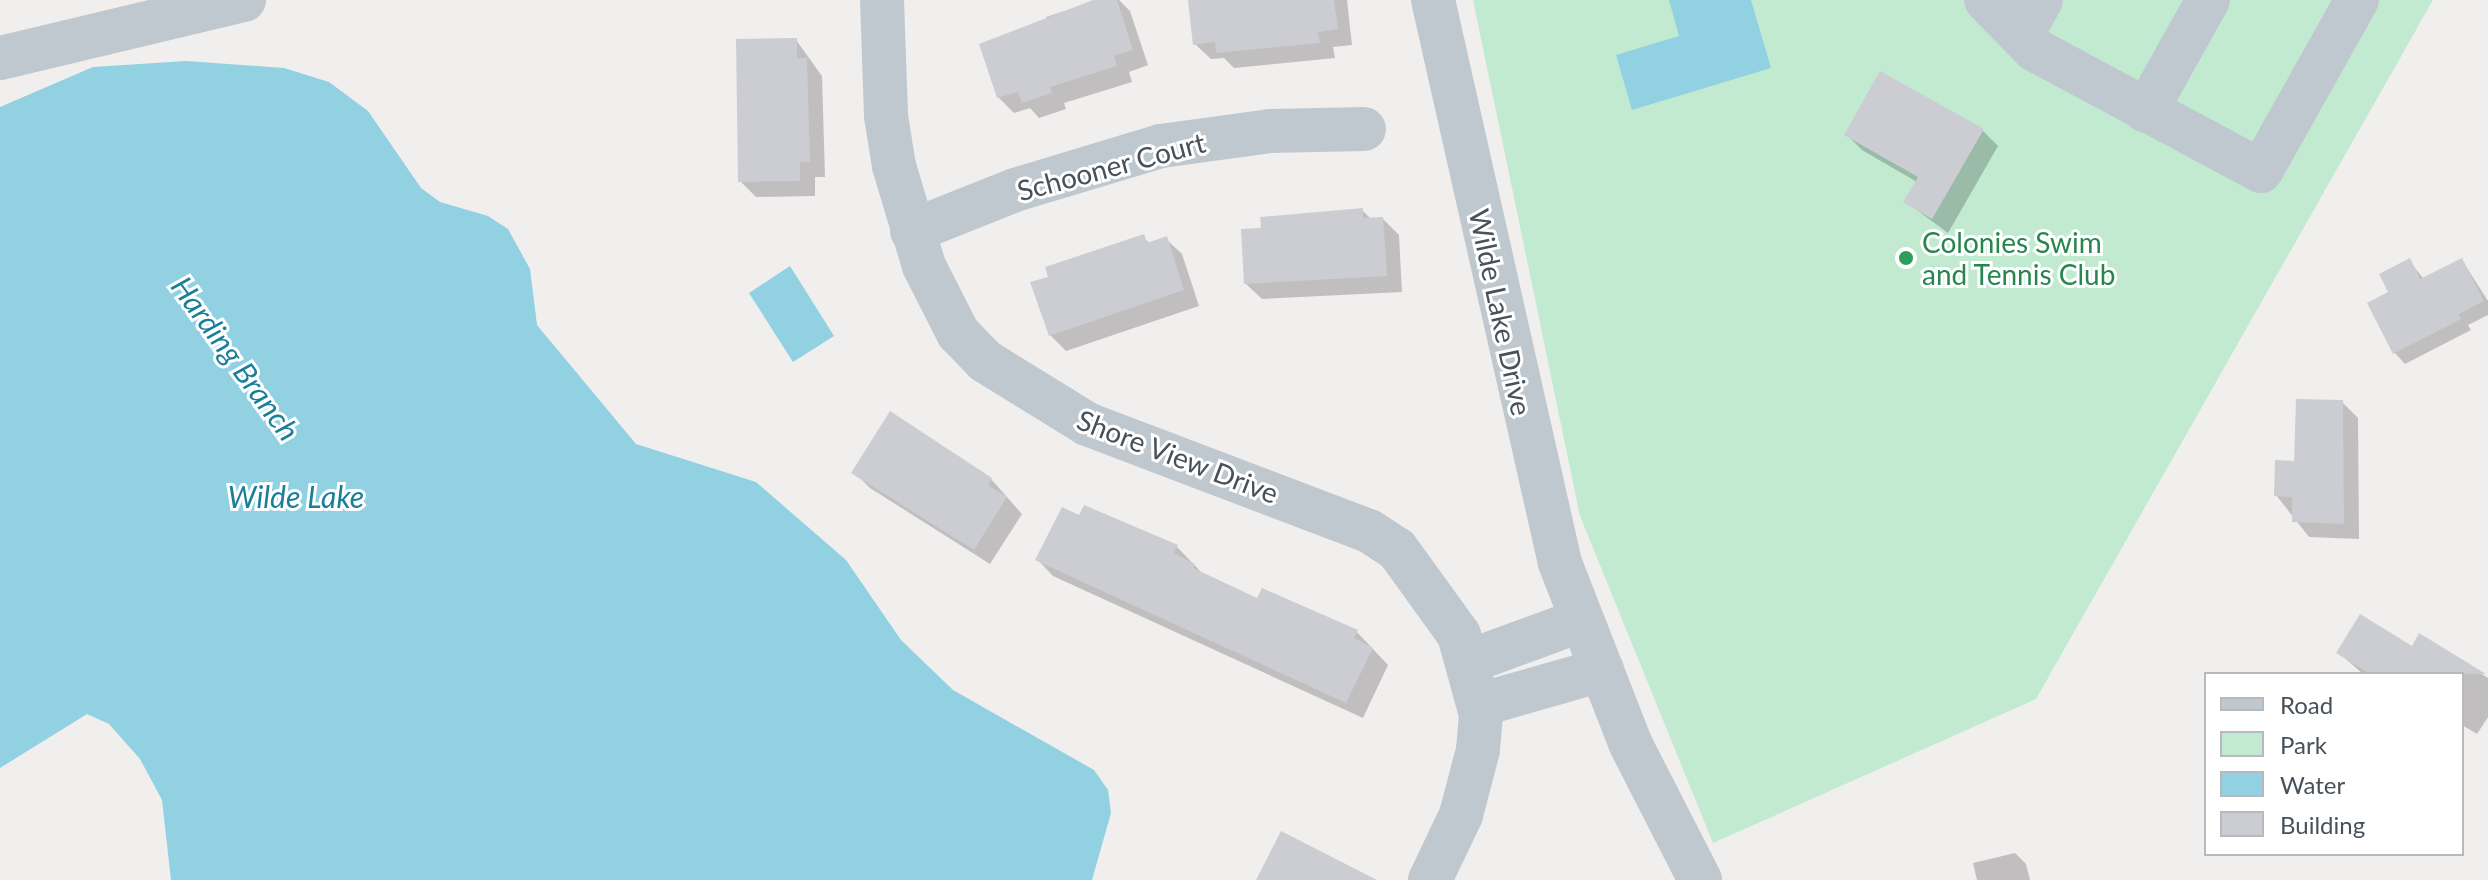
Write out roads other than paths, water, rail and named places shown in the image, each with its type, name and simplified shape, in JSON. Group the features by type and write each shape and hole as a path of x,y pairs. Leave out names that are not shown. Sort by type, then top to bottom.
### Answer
{"street":[{"path":"0,58 244,0"},
{"name":"Shore View Drive","path":"882,0 886,116 912,231 943,308 985,361 1087,424 1369,531 1397,549 1459,635 1470,661 1479,705 1478,750 1461,815 1430,880"},
{"name":"Wilde Lake Drive","path":"1433,0 1521,406 1560,563 1630,743 1700,880"},
{"path":"1986,0 2031,18 2035,50 2261,171 2357,0"},
{"path":"2146,111 2208,0"},
{"name":"Schooner Court","path":"912,231 1015,190 1161,146 1270,131 1364,129"},
{"path":"1470,661 1582,620"},
{"path":"1479,705 1602,670"}],"water":[{"path":"1669,0 1751,0 1771,68 1632,110 1616,55 1679,36"},
{"name":"Wilde Lake","path":"186,61 284,68 329,82 368,111 421,188 440,202 488,216 508,229 530,269 537,325 636,444 756,482 846,560 901,640 953,690 1094,770 1108,790 1111,813 1092,880 171,880 162,800 140,759 109,724 87,714 0,768 0,107 93,67"},
{"path":"790,266 834,336 793,362 749,293"}],"place":[{"name":"Colonies Swim and Tennis Club","path":"1906,258"}],"water label":[{"name":"Harding Branch","path":"236,358"}]}
